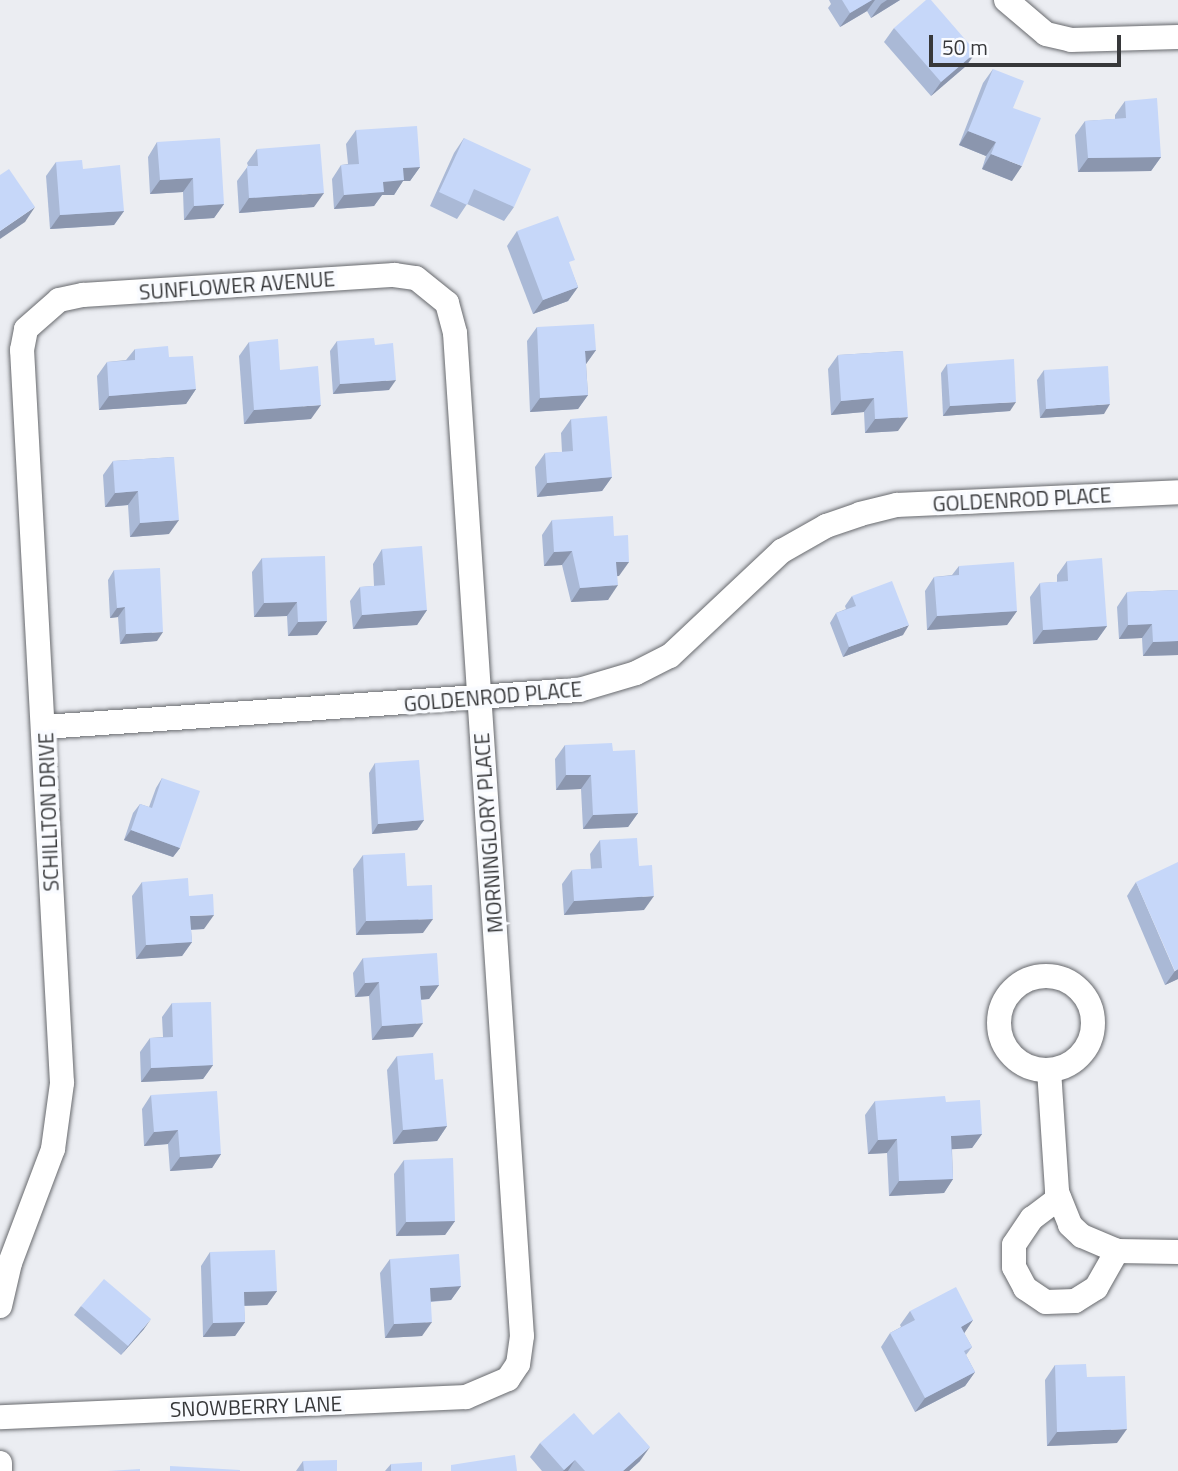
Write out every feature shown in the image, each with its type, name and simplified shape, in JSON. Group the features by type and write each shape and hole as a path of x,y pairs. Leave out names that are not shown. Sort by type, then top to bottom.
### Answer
{"street":[{"path":"1006,0 1046,34 1071,40 1178,37"},
{"name":"SUNFLOWER AVENUE","path":"40,313 59,300 83,295 394,275 415,278 435,289"},
{"name":"MORNINGLORY PLACE","path":"435,289 447,303 455,333 480,699 523,1349 508,1379"},
{"name":"SCHILLTON DRIVE","path":"0,1306 10,1263 52,1149 62,1083 22,350 26,329 40,313"},
{"name":"GOLDENROD PLACE","path":"44,727 579,691 636,673 670,656 695,636 782,551 826,526 860,514 897,505 1178,492"},
{"path":"1049,1070 1059,1198 1070,1226 1082,1236 1118,1251 1178,1252"},
{"path":"1059,1198 1024,1227 1014,1245 1014,1266 1026,1288 1046,1302 1075,1301 1096,1288 1118,1251"},
{"name":"SNOWBERRY LANE","path":"0,1417 466,1397 508,1379"},
{"path":"0,1464 0,1471"}],"building":[{"path":"842,0 872,0 850,13"},
{"path":"926,0 931,0 976,52 941,82 894,28"},
{"path":"993,69 1024,81 1013,108 1041,118 1022,166 991,154 996,142 968,131"},
{"path":"1157,98 1161,157 1088,158 1085,121 1126,118 1125,101"},
{"path":"417,126 420,167 403,168 404,180 383,182 384,192 344,195 341,165 359,164 356,130"},
{"path":"220,138 224,204 194,206 193,178 160,180 157,142"},
{"path":"464,138 531,169 514,207 474,189 467,205 439,192"},
{"path":"320,144 324,193 249,198 247,166 258,166 257,149"},
{"path":"82,160 83,169 120,165 124,211 60,215 56,162"},
{"path":"9,169 35,207 0,231 0,175"},
{"path":"558,216 575,260 569,262 578,287 543,300 517,231"},
{"path":"594,324 596,350 585,351 588,395 540,398 537,327"},
{"path":"374,338 375,345 393,343 396,380 340,384 337,341"},
{"path":"278,339 280,370 318,366 321,405 254,410 249,342"},
{"path":"168,346 169,357 193,356 196,389 109,396 107,362 135,360 135,349"},
{"path":"903,351 908,417 875,419 874,398 841,401 838,355"},
{"path":"1014,359 1016,402 950,406 947,364"},
{"path":"1108,366 1110,404 1046,409 1044,370"},
{"path":"607,416 612,477 547,483 545,453 573,451 571,419"},
{"path":"174,457 179,520 140,523 138,491 115,493 113,461"},
{"path":"613,516 614,536 628,535 629,562 616,562 618,585 580,588 572,551 554,552 552,520"},
{"path":"422,546 427,610 362,615 360,587 385,585 382,549"},
{"path":"325,556 327,621 298,622 297,602 264,603 262,558"},
{"path":"1102,558 1107,626 1043,630 1040,583 1068,581 1067,561"},
{"path":"1014,562 1017,611 937,616 934,577 959,575 959,566"},
{"path":"160,568 163,632 126,634 125,607 117,608 114,570"},
{"path":"892,581 909,625 849,647 836,613 856,606 852,596"},
{"path":"1178,590 1178,641 1153,642 1152,624 1128,625 1127,592"},
{"path":"612,743 613,751 635,750 638,813 593,815 591,775 566,775 565,745"},
{"path":"419,760 424,820 378,824 375,763"},
{"path":"162,778 200,791 180,848 131,830 140,804 152,808"},
{"path":"637,838 639,866 652,865 654,896 574,901 572,870 602,868 600,840"},
{"path":"405,853 407,886 432,885 433,919 366,921 363,855"},
{"path":"1178,862 1178,969 1175,971 1136,882"},
{"path":"188,878 189,896 213,894 214,915 190,916 192,942 146,945 142,882"},
{"path":"437,953 439,985 420,986 423,1023 382,1026 379,982 365,983 363,958"},
{"path":"211,1002 213,1065 151,1068 150,1038 173,1037 172,1003"},
{"path":"433,1053 435,1080 443,1079 447,1126 403,1130 397,1056"},
{"path":"217,1091 221,1154 180,1157 178,1130 154,1132 151,1095"},
{"path":"945,1096 946,1102 980,1100 982,1134 951,1136 953,1179 899,1181 897,1139 878,1140 875,1101"},
{"path":"453,1158 455,1221 406,1222 404,1160"},
{"path":"275,1250 277,1291 244,1292 245,1322 213,1323 210,1252"},
{"path":"459,1254 461,1286 430,1288 432,1322 394,1324 390,1259"},
{"path":"104,1279 151,1319 128,1346 81,1306"},
{"path":"956,1287 973,1320 961,1327 972,1347 964,1351 975,1372 925,1398 890,1333 915,1320 910,1311"},
{"path":"1086,1364 1087,1377 1125,1376 1127,1429 1057,1432 1055,1365"},
{"path":"619,1412 650,1447 623,1471 585,1471 575,1460 564,1470 540,1443 574,1413 593,1435"},
{"path":"515,1455 517,1471 451,1471 451,1465"},
{"path":"337,1460 337,1471 304,1471 303,1461"},
{"path":"422,1462 422,1471 391,1471 391,1464"},
{"path":"170,1466 240,1470 240,1471 170,1471"},
{"path":"140,1469 140,1471 108,1471"}]}
